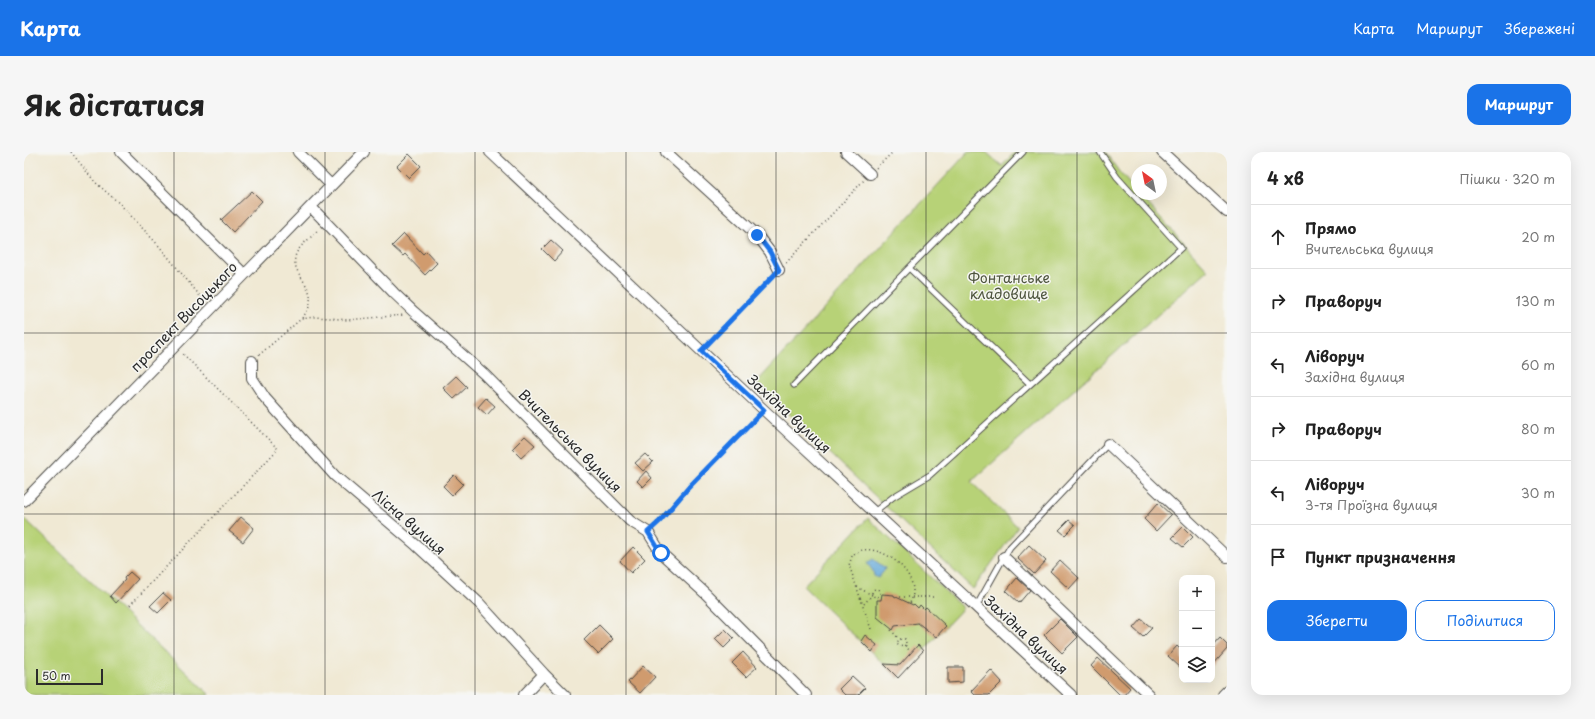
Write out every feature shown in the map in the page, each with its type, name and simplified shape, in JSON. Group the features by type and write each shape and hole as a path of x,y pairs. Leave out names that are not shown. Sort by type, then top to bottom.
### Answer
{"street":[{"path":"121,152 244,274"},
{"path":"298,152 332,185"},
{"name":"проспект Висоцького","path":"24,501 364,152"},
{"name":"Західна вулиця","path":"490,152 764,410 1071,695"},
{"path":"666,152 757,235 770,252 779,270"},
{"path":"846,152 870,174"},
{"path":"1162,152 1227,212"},
{"name":"Вчительська вулиця","path":"311,207 414,312 484,374 630,521 648,532 661,553 706,594 806,695"},
{"name":"Лісна вулиця","path":"252,361 252,378 266,398 335,476 416,545 479,603 565,695"},
{"path":"1108,444 1227,557"},
{"path":"1004,557 1148,695"},
{"path":"524,695 544,674"},
{"path":"1224,695 1227,691"}],"lane":[{"path":"794,385 1023,152"},
{"path":"874,512 893,497 930,475 1181,248 1117,177 1100,152"},
{"path":"909,268 1030,384"},
{"path":"976,607 1010,548 1108,444"}],"path":[{"path":"71,152 95,182 120,204 159,246 211,308"},
{"path":"701,351 870,174 894,152"},
{"path":"252,361 301,319 308,309 310,294 296,270 295,261 297,252 318,230 321,217"},
{"path":"301,319 314,317 347,320 399,316 414,312"},
{"path":"130,605 278,449 174,346"},
{"path":"648,532 660,521 689,487 764,410"},
{"path":"871,629 849,565 852,555 859,550 877,551 904,567 911,580 914,592 910,603"},
{"path":"857,587 872,595 877,597 880,592 879,590 872,590 872,595 863,605"},
{"path":"896,597 935,597"},
{"path":"890,630 899,639 905,639 905,646"},
{"path":"899,639 897,643 898,645 900,647 905,646 910,650"}],"green space":[{"name":"Фонтанське кладовище","path":"968,152 986,152 1002,166 1015,152 1105,152 1131,185 1131,200 1144,200 1208,270 971,482 1018,527 973,589 756,383"},
{"path":"24,518 210,695 24,695"},
{"path":"868,518 963,608 898,678 803,586"}],"water":[{"path":"873,559 885,568 878,578 874,576 873,571 867,563"}],"building":[{"path":"409,154 421,166 409,178 397,166"},
{"path":"252,191 262,201 233,232 221,220"},
{"path":"404,234 423,254 426,251 437,263 425,275 405,254 403,256 392,246"},
{"path":"551,240 563,251 554,261 542,249"},
{"path":"456,376 467,387 454,399 443,388"},
{"path":"486,398 495,406 487,415 478,407"},
{"path":"525,436 535,445 521,458 512,449"},
{"path":"645,454 653,462 643,471 635,463"},
{"path":"646,471 652,478 643,487 637,481"},
{"path":"454,475 463,484 452,495 443,486"},
{"path":"1158,503 1171,515 1156,531 1144,519"},
{"path":"241,517 254,528 243,542 229,531"},
{"path":"1069,520 1075,525 1065,535 1059,530"},
{"path":"1183,527 1193,537 1183,547 1172,538"},
{"path":"1029,545 1046,561 1034,574 1017,558"},
{"path":"633,547 645,559 631,573 620,561"},
{"path":"1060,560 1079,578 1069,589 1050,571"},
{"path":"130,572 138,579 116,603 110,596 125,580 124,578"},
{"path":"1017,578 1030,590 1019,603 1006,591"},
{"path":"163,593 171,600 158,613 150,606"},
{"path":"882,594 894,595 913,605 914,604 918,608 920,605 924,609 926,607 946,626 936,637 918,623 895,626 893,630 877,617 877,600 881,600"},
{"path":"1060,619 1078,637 1062,653 1044,635"},
{"path":"1141,619 1152,628 1143,637 1133,628"},
{"path":"599,625 613,639 598,654 584,640"},
{"path":"725,629 734,638 724,648 715,639"},
{"path":"865,635 877,645 872,652 861,641"},
{"path":"1220,638 1227,645 1227,649 1215,663 1215,647 1215,644"},
{"path":"918,645 923,651 898,678 884,664 900,665"},
{"path":"1177,646 1179,648 1179,666 1168,656"},
{"path":"743,652 757,667 746,677 732,663"},
{"path":"1098,658 1130,688 1124,695 1120,695 1091,666"},
{"path":"643,666 655,677 640,693 628,682"},
{"path":"948,667 963,667 963,682 948,683"},
{"path":"991,670 1002,682 989,695 975,695 971,691"},
{"path":"852,676 865,688 858,695 845,695 839,689"}],"route":[{"path":"661,553 648,532 660,521 689,487 764,410 701,351 779,270 770,252 757,235"}]}
